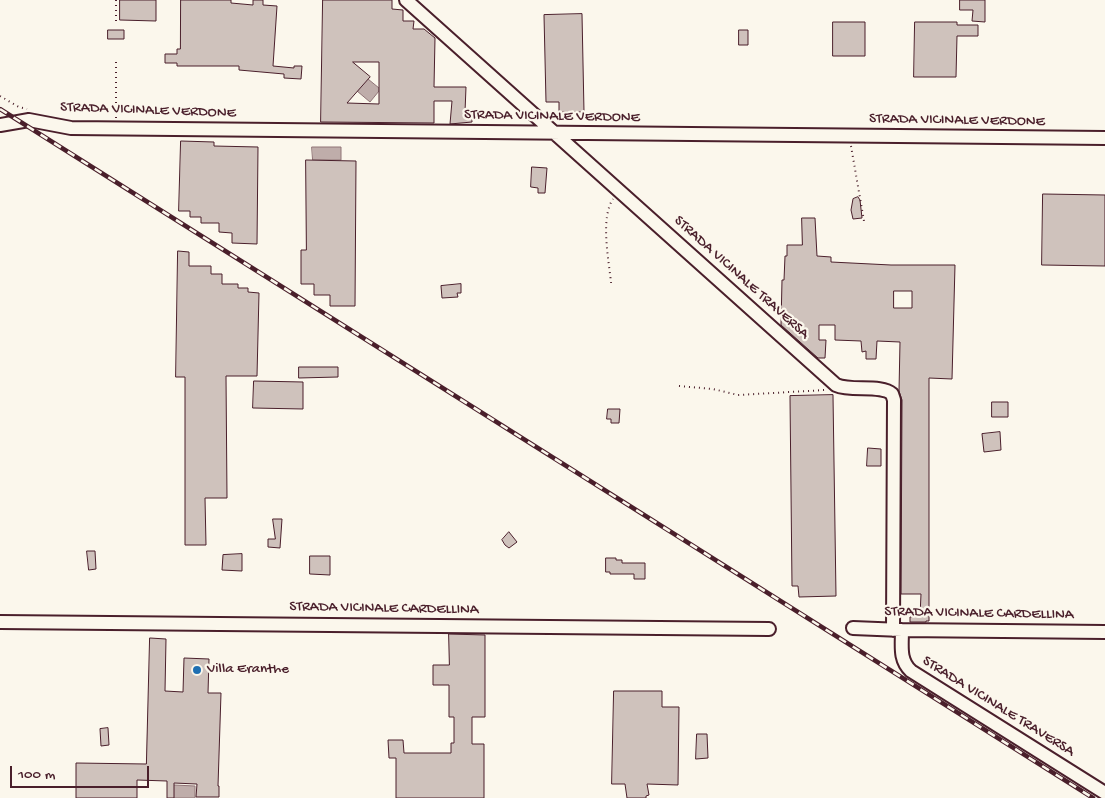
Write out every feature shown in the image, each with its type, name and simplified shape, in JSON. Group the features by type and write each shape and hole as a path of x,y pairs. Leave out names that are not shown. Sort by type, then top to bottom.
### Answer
{"street":[{"name":"STRADA VICINALE TRAVERSA","path":"406,0 836,384 846,388 884,390 892,394 894,400 898,630 902,658 911,671 1105,793"},
{"name":"STRADA VICINALE VERDONE","path":"0,125 29,120 71,128 116,129 1105,138"},
{"name":"STRADA VICINALE CARDELLINA","path":"0,622 768,629"},
{"name":"STRADA VICINALE CARDELLINA","path":"853,628 1105,632"}],"path":[{"path":"116,0 116,24"},
{"path":"116,58 116,129"},
{"path":"849,136 864,221"},
{"path":"611,283 606,225 610,204 619,191"},
{"path":"679,386 713,389 738,394 826,390 836,384"}],"shaded area":[{"path":"368,79 379,88 379,91 370,102 357,91"},
{"path":"312,147 341,147 341,160 313,160"},
{"path":"174,785 195,786 195,798 174,798"}],"building":[{"path":"120,0 156,0 156,21 120,20"},
{"path":"181,0 231,0 231,3 253,5 253,0 263,0 263,5 277,6 273,66 294,68 294,66 302,66 301,79 284,78 284,74 239,70 239,66 177,66 177,63 165,63 165,54 177,54 177,49 180,49"},
{"path":"323,0 392,0 392,9 403,10 403,21 414,21 413,29 424,29 435,38 434,87 466,87 465,112 472,112 472,122 450,124 452,101 434,101 434,123 321,122","holes":["353,62 379,62 379,104 347,103 370,77"]},
{"path":"960,0 985,0 985,22 972,21 973,10 960,10"},
{"path":"582,14 584,112 559,112 559,102 546,102 544,15"},
{"path":"833,22 865,22 865,56 833,56"},
{"path":"915,22 957,22 957,25 978,25 978,36 957,36 956,77 914,77"},
{"path":"108,30 124,30 124,39 108,39"},
{"path":"739,30 748,30 748,45 739,45"},
{"path":"181,141 214,142 214,146 258,147 257,244 232,243 232,233 219,232 219,223 201,223 201,217 190,217 190,211 179,211"},
{"path":"306,160 356,161 355,306 330,306 330,295 314,295 314,284 301,284 301,250 306,250"},
{"path":"532,167 547,168 545,193 538,193 538,188 531,187"},
{"path":"1043,194 1105,195 1105,266 1042,265"},
{"path":"858,197 862,218 853,219 851,210 853,199"},
{"path":"802,218 815,218 817,256 831,257 831,262 891,265 955,265 952,379 929,378 929,621 926,622 910,622 910,617 920,616 921,594 901,594 902,400 899,391 900,342 877,341 876,359 866,359 866,351 862,352 861,341 835,340 835,325 819,325 819,340 826,340 825,358 818,358 781,325 782,280 784,280 787,245 802,245","holes":["894,291 912,291 912,308 894,308"]},
{"path":"178,251 189,252 189,266 211,266 211,274 222,274 222,284 238,284 238,288 248,288 248,292 259,293 257,376 226,376 227,498 205,498 206,545 185,545 185,377 176,377"},
{"path":"461,284 461,293 457,293 458,297 442,298 441,286"},
{"path":"299,367 338,367 338,377 299,378"},
{"path":"254,381 303,382 303,409 253,408"},
{"path":"833,395 836,596 799,597 798,586 792,586 790,396"},
{"path":"992,402 1008,402 1008,417 992,417"},
{"path":"608,409 620,409 619,423 611,423 611,419 607,419"},
{"path":"1000,432 1001,450 984,452 982,434"},
{"path":"868,448 881,449 881,466 867,466"},
{"path":"273,519 282,519 280,548 268,547 268,539 275,539"},
{"path":"509,532 517,542 509,548 502,540"},
{"path":"87,551 95,551 96,569 89,570"},
{"path":"242,554 242,571 222,570 223,555"},
{"path":"310,556 330,556 330,575 310,574"},
{"path":"606,558 616,558 616,560 622,560 622,563 645,563 645,579 634,579 634,574 610,574 610,572 606,572"},
{"path":"449,634 485,635 485,717 472,717 472,744 484,744 484,798 396,798 396,758 389,758 388,740 403,740 404,753 451,753 451,743 454,743 454,717 449,717 449,685 433,685 433,665 449,665"},
{"path":"150,638 166,639 165,691 183,692 184,658 209,659 208,693 221,693 219,797 196,797 197,784 174,783 174,798 167,798 167,781 137,780 137,798 76,798 76,763 146,764"},
{"path":"614,691 662,691 662,707 679,707 678,785 647,784 649,795 646,798 627,798 625,784 612,784"},
{"path":"108,728 109,745 101,746 100,729"},
{"path":"697,734 707,734 708,758 696,759"}],"railway":[{"path":"0,109 1093,798"}],"place":[{"name":"Villa Eranthe","path":"197,670"}]}
